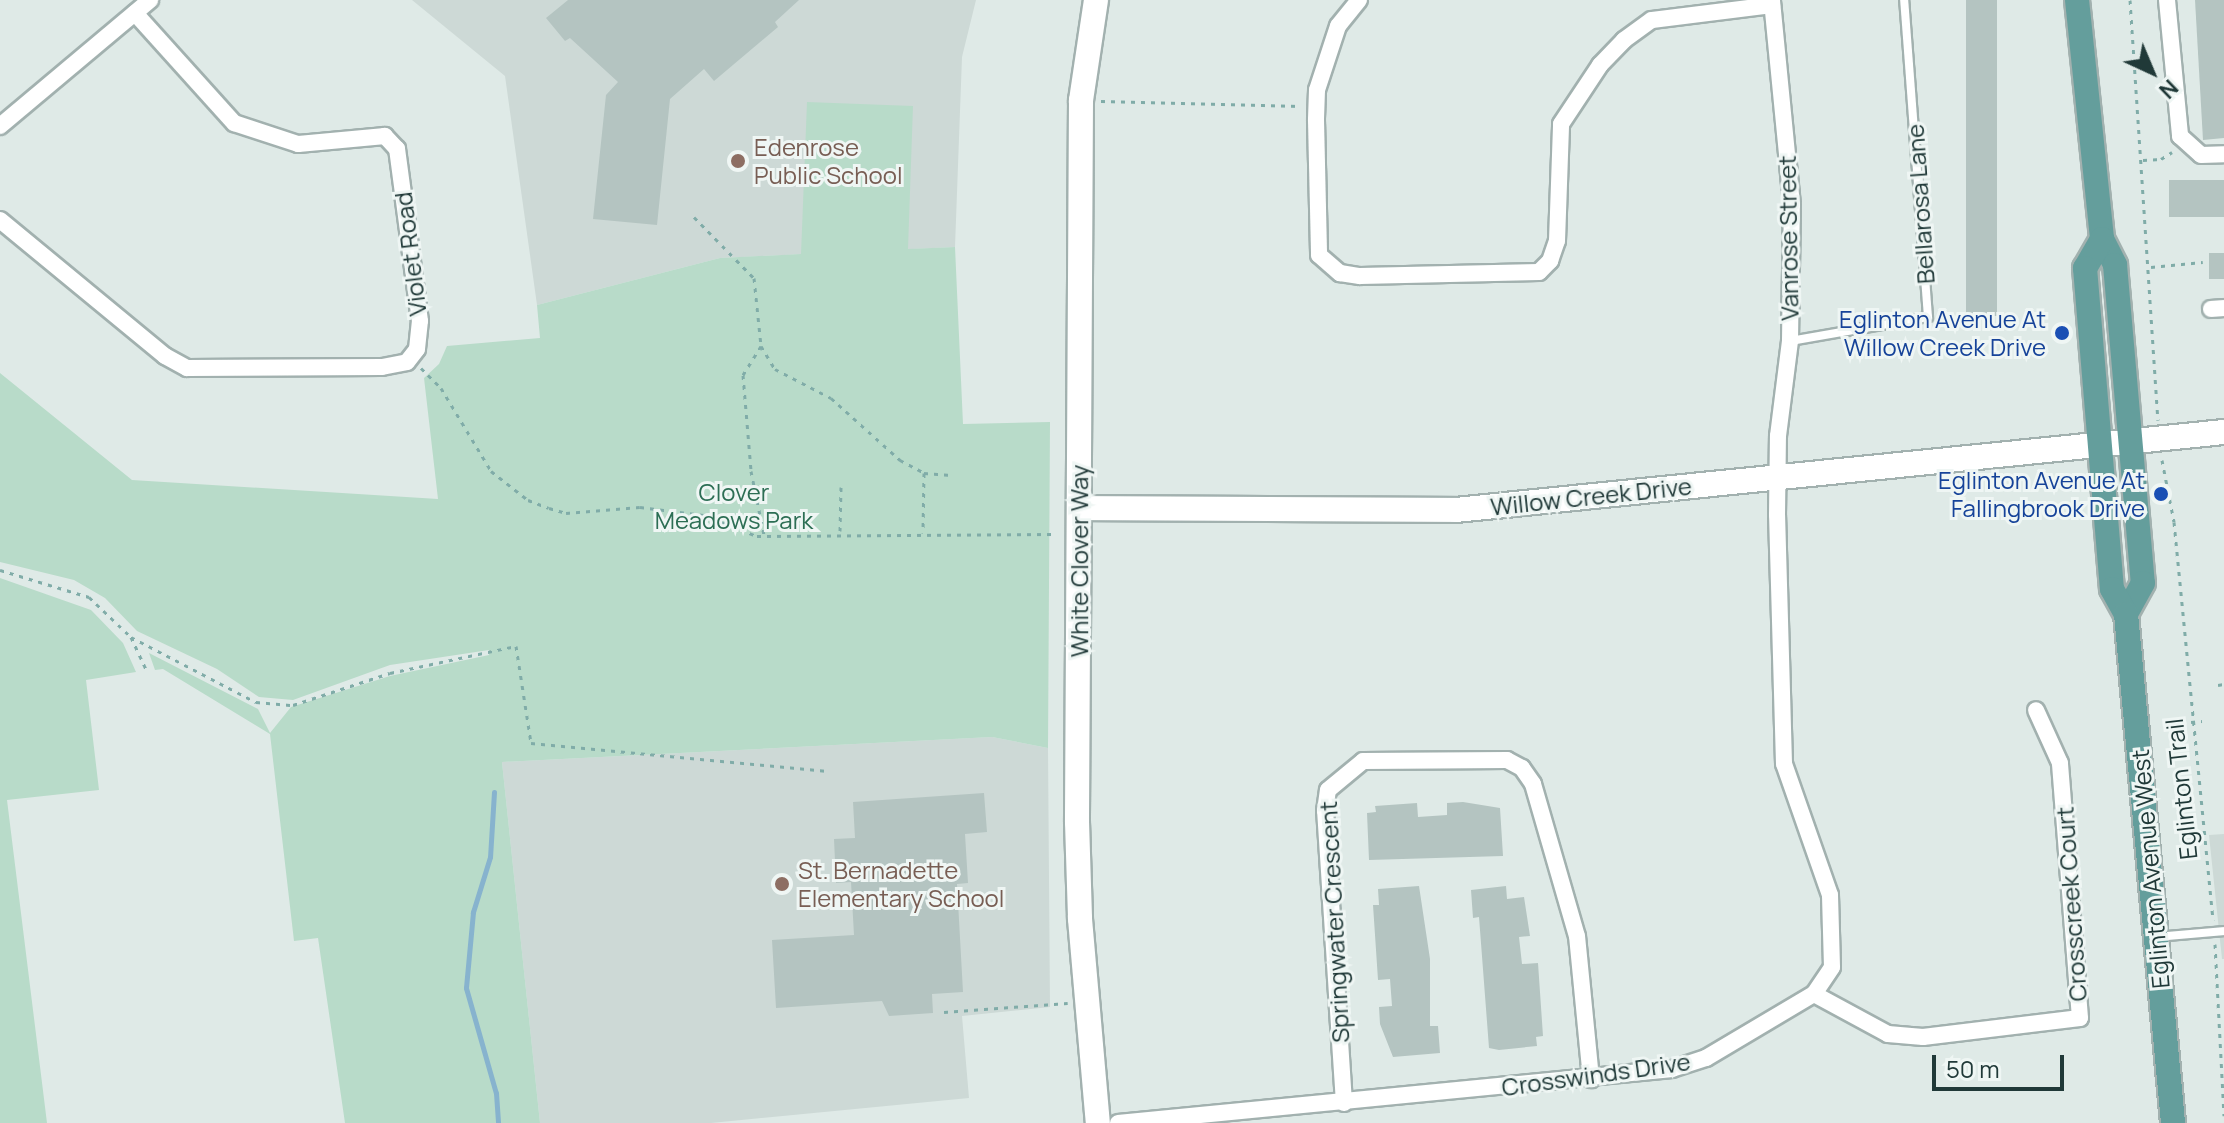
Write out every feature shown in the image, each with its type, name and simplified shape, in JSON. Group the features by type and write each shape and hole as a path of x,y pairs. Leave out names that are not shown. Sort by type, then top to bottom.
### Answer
{"main road":[{"path":"2077,0 2102,239 2115,265 2143,583 2126,614"},
{"name":"Eglinton Avenue West","path":"2102,239 2085,268 2112,589 2126,614 2173,1123"}],"street":[{"path":"0,126 150,0"},
{"name":"White Clover Way","path":"1096,0 1081,100 1077,822 1087,1002 1098,1123"},
{"path":"1359,0 1338,26 1317,106 1318,238 1325,265 1360,276 1539,272 1550,261 1557,241 1561,124 1600,65 1624,40 1652,20 1772,3"},
{"path":"2167,0 2180,136 2201,155 2224,154"},
{"name":"Vanrose Street","path":"1772,3 1792,205 1790,341 1778,476"},
{"name":"Violet Road","path":"135,13 234,123 298,144 385,136 397,149 420,321 417,349 407,362"},
{"path":"0,220 165,356 187,368 382,367 407,362"},
{"name":"Willow Creek Drive","path":"1080,508 1456,510 2224,432"},
{"path":"1778,476 1784,764 1830,895 1835,931 1832,967 1814,994"},
{"name":"Crosscreek Court","path":"1814,994 1888,1034 1923,1037 2080,1018 2060,763 2036,710"},
{"name":"Springwater Crescent","path":"1344,1103 1325,811 1328,790 1363,761 1507,760 1522,768 1533,784 1577,936 1591,1079"},
{"name":"Crosswinds Drive","path":"1118,1123 1672,1069 1706,1058 1814,994"}],"lane":[{"name":"Bellarosa Lane","path":"1790,341 1928,317 1904,0"},
{"path":"2156,937 2224,931"}],"path":[{"path":"2130,0 2157,403"},
{"path":"1081,100 1317,106"},
{"path":"2143,160 2161,159 2185,143"},
{"path":"694,217 754,278 761,346 775,369 831,398 900,460 924,473 951,475"},
{"path":"2150,267 2203,262"},
{"path":"761,346 743,375 751,471 764,536"},
{"path":"407,362 428,371 491,471 528,500 566,513 640,507 703,515 764,536 840,532 1080,534"},
{"name":"Eglinton Trail","path":"2162,459 2174,522 2191,722 2214,932 2224,1116"},
{"path":"923,533 924,473"},
{"path":"840,532 841,487"},
{"path":"0,570 89,597 131,637 256,702 293,705 390,673 516,646 531,743 828,771"},
{"path":"131,637 147,671"},
{"path":"2218,685 2224,684"},
{"path":"2191,722 2202,721"},
{"path":"944,1012 1087,1002"}],"shaded area":[{"name":"Edenrose Public School","path":"412,0 976,0 962,57 955,247 720,258 537,305 505,76"},
{"name":"St. Bernadette Elementary School","path":"992,737 1048,748 1050,1007 962,1016 969,1098 711,1123 540,1123 502,762"},
{"path":"2224,834 2224,959 2222,959 2209,835"}],"green space":[{"name":"Clover Meadows Park","path":"807,102 913,106 908,249 955,247 963,424 1050,422 1048,748 992,737 502,762 540,1123 345,1123 318,938 294,941 270,734 163,669 155,670 149,653 258,709 270,733 291,707 390,676 489,655 489,650 390,665 293,700 259,697 217,669 137,631 105,598 74,580 0,562 0,373 132,480 438,499 424,378 439,364 447,346 540,338 537,305 720,258 801,254"},
{"path":"0,578 91,610 123,643 136,672 86,680 99,790 7,800 47,1123 0,1123"}],"building":[{"path":"568,0 799,0 775,22 778,27 714,81 704,69 670,99 657,225 593,219 606,95 618,82 570,38 565,41 546,18"},
{"path":"1966,0 1997,0 1997,316 1966,316"},
{"path":"2195,0 2224,0 2224,138 2203,140"},
{"path":"2169,180 2224,180 2224,217 2169,217"},
{"path":"2209,253 2224,253 2224,279 2209,279"},
{"path":"984,793 987,832 965,834 968,883 957,884 963,992 932,994 933,1013 889,1016 882,1001 776,1008 772,940 854,935 851,882 836,883 834,839 855,838 853,802"},
{"path":"1463,802 1500,808 1503,856 1369,860 1367,813 1376,812 1375,806 1417,803 1418,817 1447,815 1447,803"},
{"path":"1419,886 1430,959 1430,1026 1438,1026 1440,1053 1393,1057 1380,1024 1379,1007 1392,1006 1390,979 1378,980 1373,905 1379,905 1378,889"},
{"path":"1506,886 1507,899 1524,897 1530,936 1519,937 1522,964 1538,963 1543,1036 1536,1037 1537,1046 1499,1050 1489,1048 1479,917 1473,918 1471,890"}],"waterway":[{"path":"494,792 490,857 473,912 466,988 496,1093 498,1123"}],"place":[{"name":"Edenrose Public School","path":"738,161"},
{"name":"Eglinton Avenue At Willow Creek Drive","path":"2062,333"},
{"name":"Eglinton Avenue At Fallingbrook Drive","path":"2161,494"},
{"name":"St. Bernadette Elementary School","path":"782,884"}]}
